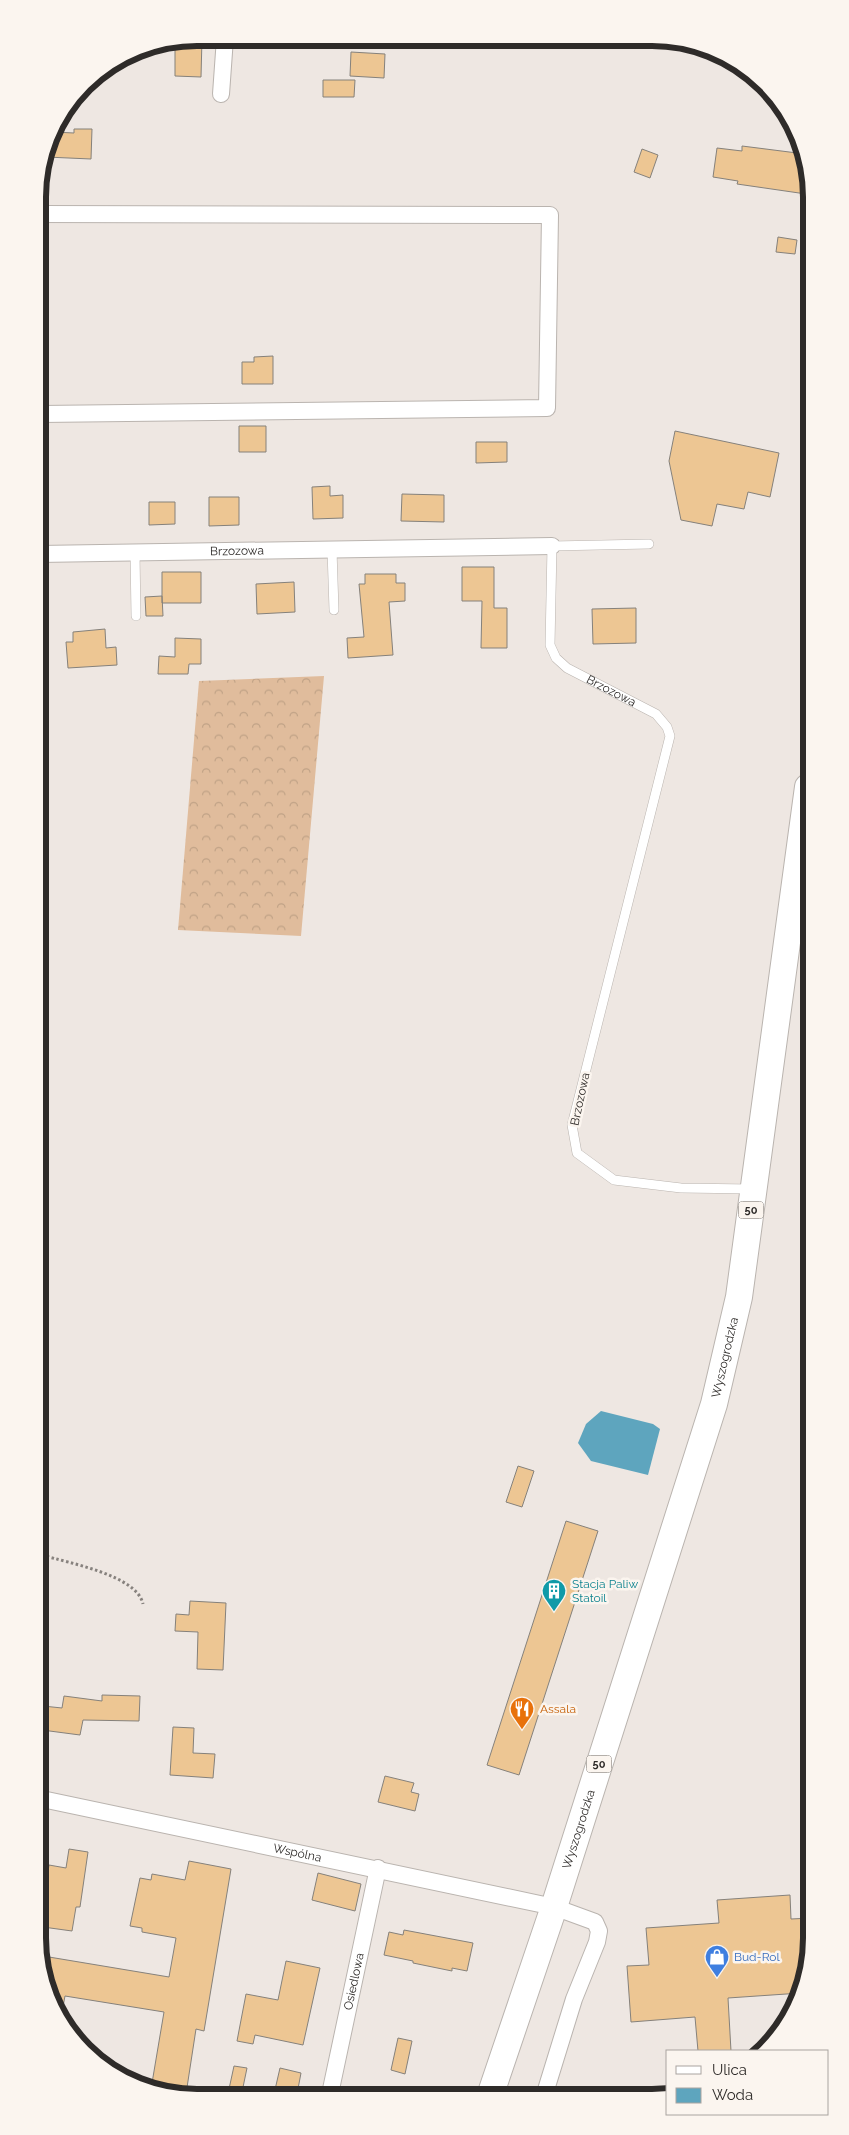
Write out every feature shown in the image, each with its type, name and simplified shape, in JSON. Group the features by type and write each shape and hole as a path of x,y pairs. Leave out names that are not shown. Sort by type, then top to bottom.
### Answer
{"main road":[{"name":"Wyszogrodzka","path":"493,2089 554,1907 714,1404 739,1297 803,827"}],"street":[{"path":"221,94 224,46"},
{"path":"47,214 550,215 548,408 47,414"},
{"name":"Brzozowa","path":"47,554 552,546"},
{"name":"Wspólna","path":"46,1800 378,1868 554,1907"},
{"name":"Osiedlowa","path":"331,2089 378,1868"},
{"path":"546,2089 574,1999 597,1942 599,1931 595,1922 554,1907"}],"lane":[{"path":"552,546 650,544"},
{"name":"Brzozowa","path":"552,546 550,646 556,658 567,668 656,714 667,727 670,736 572,1125 577,1153 614,1180 681,1188 754,1189"},
{"path":"332,550 334,610"},
{"path":"135,553 136,616"}],"path":[{"path":"46,1556 116,1578 136,1589 142,1597 143,1604"}],"green space":[{"path":"324,676 301,936 178,930 199,681"}],"water":[{"path":"601,1411 653,1424 660,1429 648,1475 591,1461 578,1443 586,1424"}],"building":[{"path":"202,46 201,77 175,76 175,48"},
{"path":"351,52 385,54 384,78 350,76"},
{"path":"323,80 355,80 354,97 323,97"},
{"path":"74,129 92,129 91,159 51,157 61,132 74,133"},
{"path":"742,146 796,153 803,194 737,184 738,181 713,177 717,148 742,151"},
{"path":"642,149 658,155 650,178 634,172"},
{"path":"778,237 797,240 795,254 776,252"},
{"path":"273,356 273,384 242,384 242,362 254,362 254,357"},
{"path":"239,426 266,426 266,452 239,452"},
{"path":"675,431 779,453 770,497 748,492 744,509 717,504 712,526 681,520 669,461"},
{"path":"476,442 507,442 507,462 476,463"},
{"path":"330,486 330,496 343,495 343,518 313,519 312,487"},
{"path":"402,494 444,495 444,522 401,521"},
{"path":"209,497 239,497 239,525 209,526"},
{"path":"149,502 175,502 175,524 149,525"},
{"path":"462,567 494,567 494,608 507,608 507,648 481,648 482,601 462,601"},
{"path":"162,572 201,572 201,603 162,603"},
{"path":"365,574 396,574 396,583 405,583 405,601 389,602 393,655 348,658 347,638 364,637 359,584 365,584"},
{"path":"294,582 295,612 257,614 256,584"},
{"path":"162,596 163,616 146,616 145,597"},
{"path":"636,608 636,643 593,644 592,609"},
{"path":"105,629 106,648 116,647 117,665 68,668 66,642 73,642 73,632"},
{"path":"175,638 201,639 201,664 189,664 188,674 158,674 159,656 175,657"},
{"path":"518,1466 534,1471 522,1507 506,1502"},
{"name":"Stacja Paliw Statoil","path":"566,1521 598,1531 519,1775 487,1765"},
{"path":"190,1601 226,1603 223,1670 197,1669 198,1632 175,1631 176,1614 189,1615"},
{"path":"102,1695 140,1696 139,1721 83,1720 80,1735 46,1731 46,1706 62,1708 64,1696 102,1701"},
{"path":"173,1727 194,1728 193,1753 215,1754 213,1778 170,1775"},
{"path":"385,1776 414,1783 411,1792 419,1794 415,1811 378,1802"},
{"path":"69,1849 88,1852 80,1907 76,1907 72,1931 46,1927 46,1884 49,1865 66,1868"},
{"path":"189,1861 231,1869 204,2031 196,2029 187,2088 152,2082 164,2012 65,1996 63,2005 51,1977 48,1957 169,1977 176,1938 142,1932 142,1928 130,1926 140,1878 151,1880 152,1874 185,1880"},
{"path":"318,1873 361,1884 355,1911 312,1900"},
{"name":"Bud-Rol","path":"790,1895 791,1919 802,1918 800,1967 792,1994 728,1998 731,2050 698,2050 695,2017 631,2022 627,1966 649,1965 646,1928 719,1923 717,1900"},
{"path":"404,1930 473,1943 467,1971 452,1968 452,1971 384,1955 389,1932 403,1935"},
{"path":"286,1961 320,1968 303,2045 255,2035 253,2044 237,2041 246,1994 278,2000"},
{"path":"398,2038 412,2041 405,2074 391,2070"},
{"path":"234,2066 247,2068 243,2089 229,2089"},
{"path":"280,2068 301,2073 298,2089 275,2089"}],"place":[{"name":"Stacja Paliw Statoil","path":"554,1612"},
{"name":"Assala","path":"522,1730"},
{"name":"Bud-Rol","path":"717,1978"}]}
